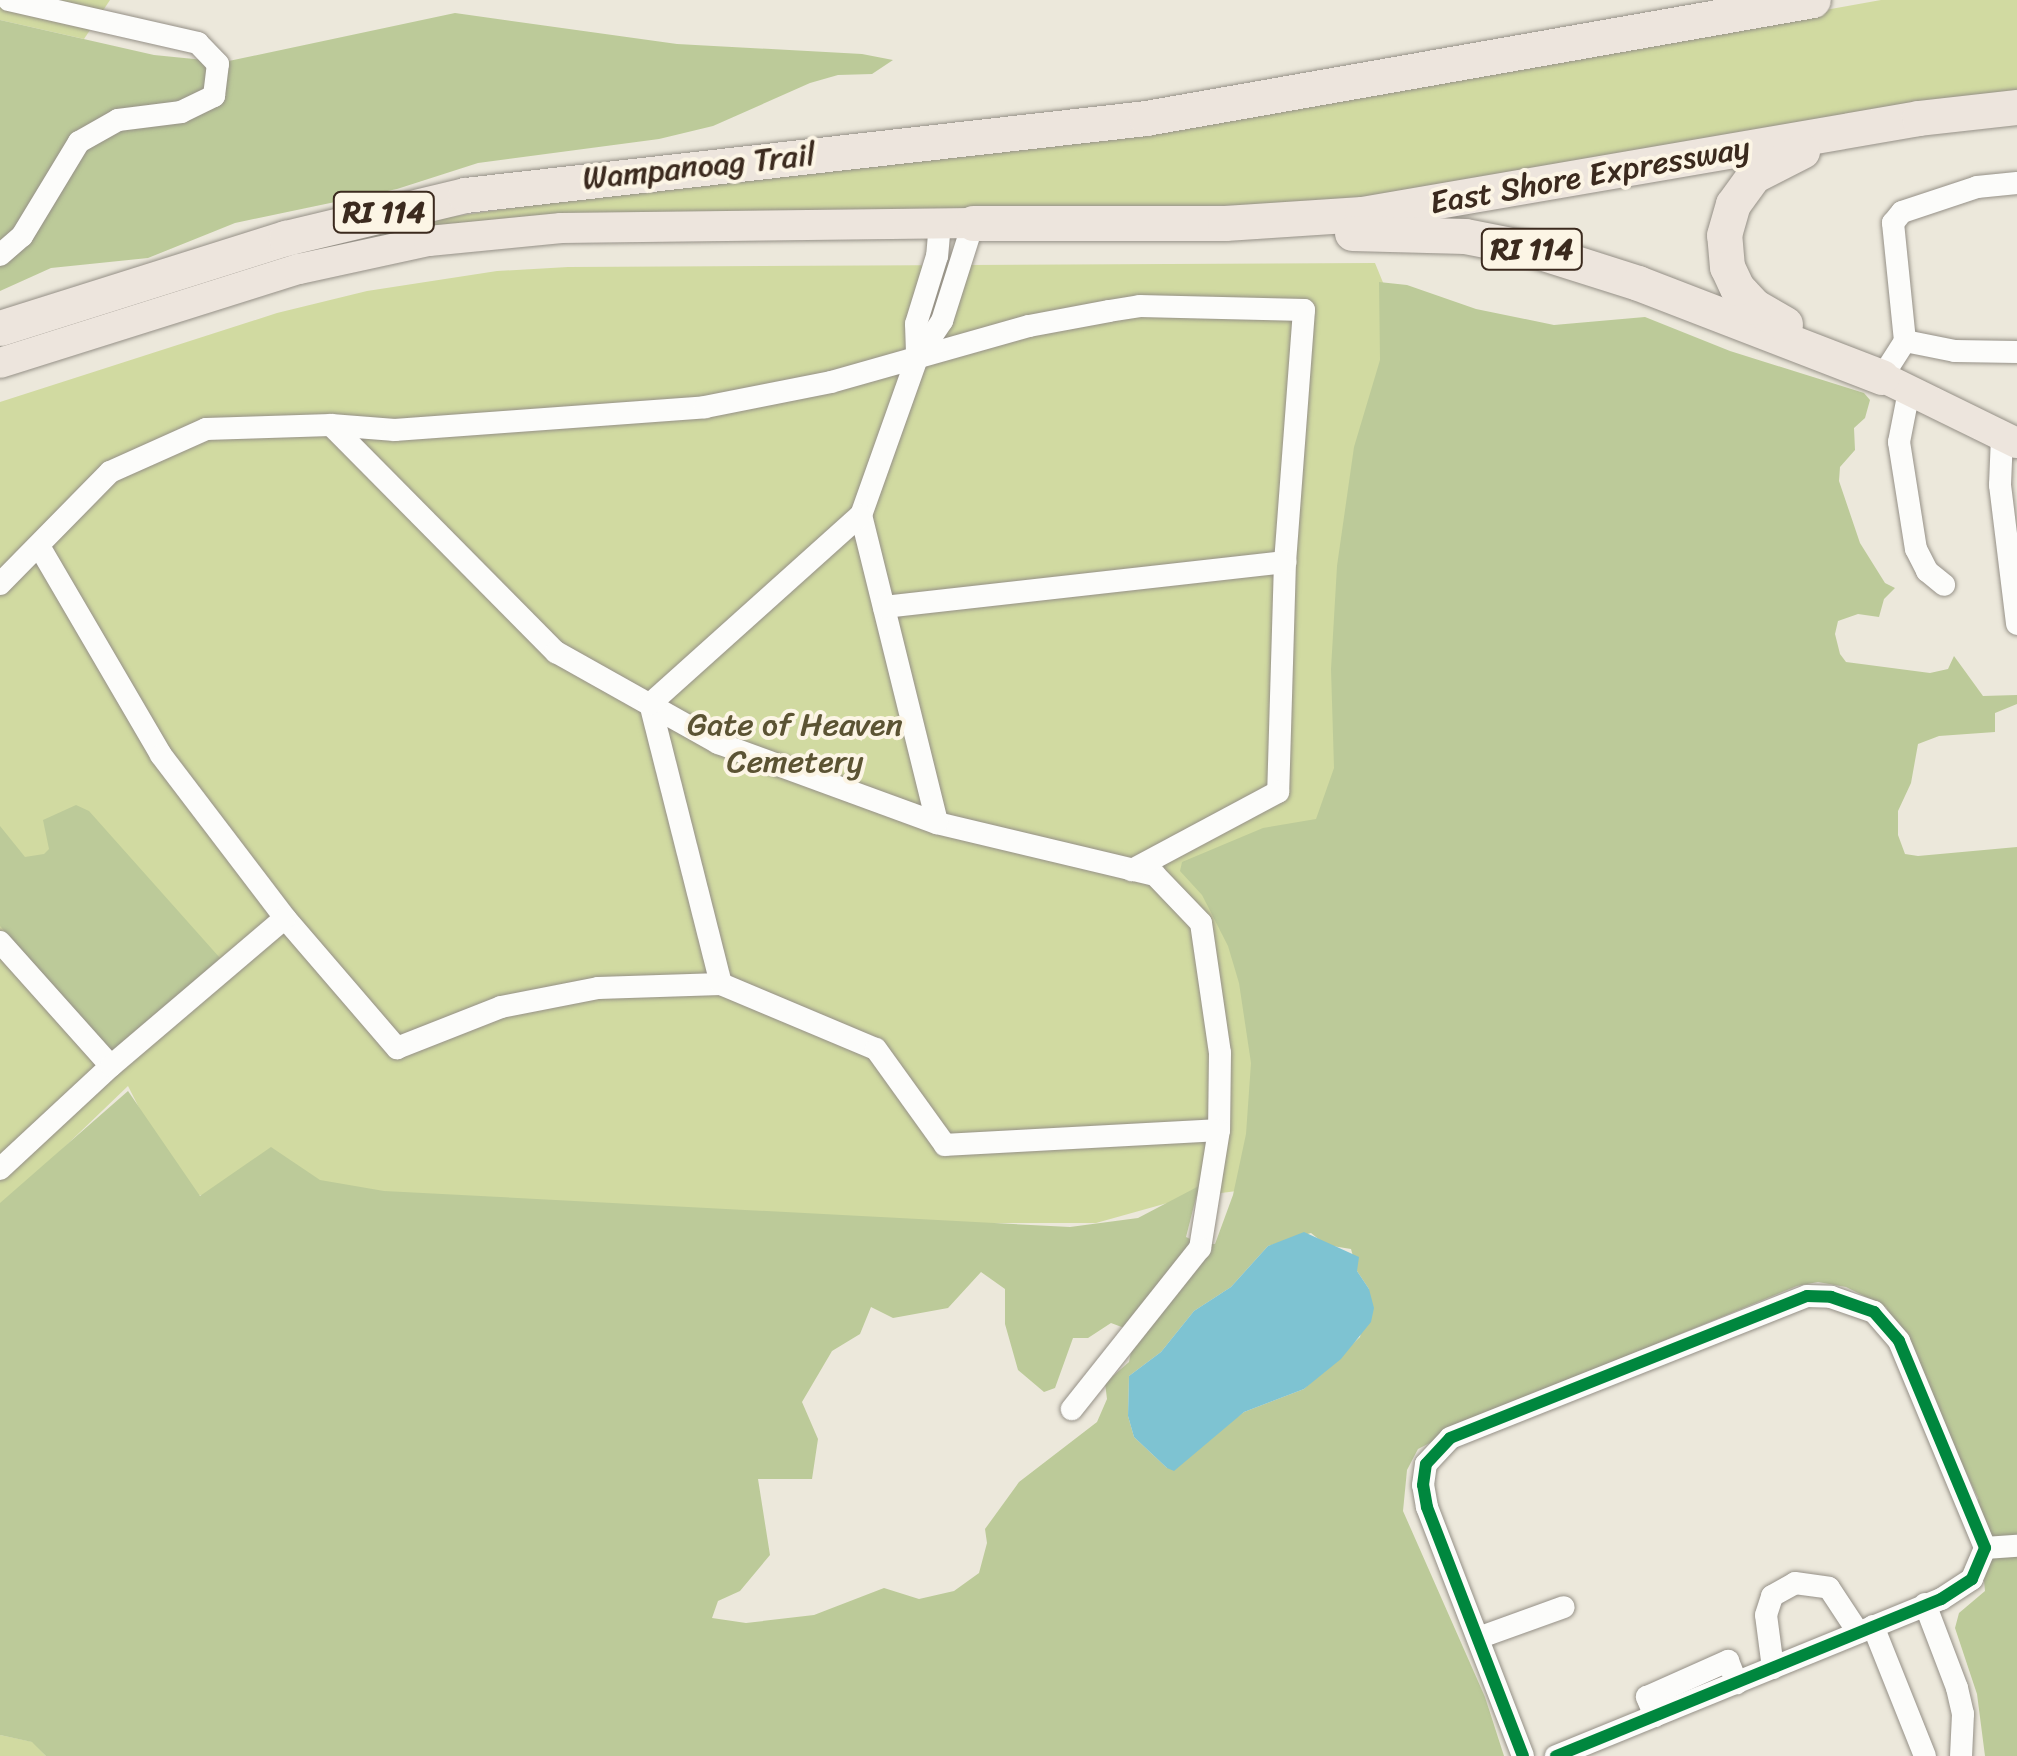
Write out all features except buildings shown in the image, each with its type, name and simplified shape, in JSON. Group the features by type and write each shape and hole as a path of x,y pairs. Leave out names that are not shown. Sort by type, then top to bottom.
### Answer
{"highway":[{"path":"1412,71 1538,34 1711,0"},
{"name":"RI 114","path":"1412,71 1812,0"},
{"name":"Wampanoag Trail","path":"0,328 286,238 465,195 1096,125 1412,71"},
{"name":"East Shore Expressway","path":"1161,223 1261,222 1394,210 1919,118 2017,107"},
{"path":"1895,384 1748,301 1730,274 1724,234 1737,196 1768,166 1829,142 1919,118"},
{"name":"Wampanoag Trail","path":"957,223 1161,223"},
{"name":"RI 114","path":"1161,223 1496,240 1625,279 1895,384"}],"main road":[{"name":"Wampanoag Trail","path":"0,363 299,270 446,238 561,228 957,223"},
{"name":"RI 114","path":"1895,384 2010,440"}],"street":[{"path":"0,255 22,236 79,142 118,120 181,112 214,96 218,64 198,43 8,0"},
{"path":"1944,585 1928,571 1916,549 1899,442 1895,384 1904,342 1892,223 1902,212 1977,187 2017,183"},
{"path":"916,358 916,324 934,266 957,223"},
{"path":"650,704 861,516 916,358 942,321 957,223"},
{"path":"0,584 110,472 206,429 331,424 395,430 705,407 916,358 1041,324 1140,306 1304,310 1285,562 1278,792 1132,870"},
{"path":"1904,342 1955,351 2017,352"},
{"path":"331,424 556,652 718,742 937,823 1155,875 1201,923 1220,1053 1220,1130 1200,1248 1072,1408"},
{"path":"2010,440 2000,485 2017,624"},
{"path":"861,516 937,823"},
{"path":"38,546 161,755 285,918 397,1048 502,1007 578,992 721,984 876,1049 945,1145 1220,1130"},
{"path":"884,607 1285,562"},
{"path":"650,704 721,984"},
{"path":"0,1170 112,1066 285,918"},
{"path":"0,942 112,1066"},
{"path":"1524,1756 1427,1507 1422,1485 1426,1464 1438,1450 1467,1431 1807,1296 1856,1303 1874,1312 1899,1341 1986,1548 1972,1580 1773,1668 1556,1756"},
{"path":"1986,1548 2017,1546"},
{"path":"1773,1668 1766,1615 1772,1596 1795,1582 1829,1588 1865,1629 1925,1756"},
{"path":"1924,1604 1957,1688 1963,1714 1960,1756"},
{"path":"1478,1638 1564,1607"}],"green space":[{"path":"0,0 110,0 84,39 0,20"},
{"path":"1881,0 2017,0 2017,95 1345,204 551,215 447,224 351,241 348,232 1635,44"},
{"path":"455,13 677,44 862,54 893,60 872,74 838,75 810,83 713,126 659,139 478,163 397,189 235,223 148,258 51,268 0,291 0,20 154,55 224,62"},
{"name":"Gate of Heaven Cemetery","path":"1375,263 1391,302 1333,812 1245,1190 1189,1197 1096,1223 620,1223 421,1204 194,1195 174,1177 128,1086 0,1209 0,402 277,313 367,291 497,271 568,267"},
{"path":"1379,282 1407,285 1476,309 1554,325 1645,317 1730,351 1864,393 1870,400 1865,418 1854,428 1855,450 1840,467 1839,481 1860,543 1885,583 1895,588 1884,599 1879,617 1858,614 1838,621 1835,634 1840,654 1846,662 1930,673 1948,669 1954,656 1983,696 2017,695 2017,704 1995,713 1995,732 1939,736 1918,744 1911,783 1898,811 1898,835 1905,854 1918,856 2017,847 2017,1756 1985,1756 1977,1694 1955,1628 1959,1613 1985,1591 1984,1581 1963,1568 1975,1560 1978,1498 1886,1307 1846,1287 1818,1282 1797,1286 1493,1411 1418,1449 1407,1470 1403,1511 1485,1697 1504,1756 46,1756 32,1742 0,1735 0,1203 128,1091 200,1196 271,1147 320,1180 384,1191 1070,1227 1138,1218 1199,1186 1186,1237 1201,1244 1215,1244 1233,1195 1246,1134 1251,1063 1239,983 1228,946 1202,895 1180,871 1182,862 1263,828 1316,819 1334,768 1331,669 1337,566 1354,447 1380,360","holes":["1311,1233 1326,1245 1351,1249 1357,1271 1369,1289 1360,1337 1304,1389 1244,1412 1167,1468 1134,1437 1128,1416 1129,1376 1161,1352 1194,1311 1231,1287 1268,1246","981,1272 1005,1289 1005,1324 1018,1370 1044,1392 1055,1388 1073,1338 1088,1338 1111,1323 1135,1332 1129,1362 1105,1383 1107,1399 1097,1422 1019,1482 985,1529 987,1543 979,1573 954,1591 919,1599 884,1588 814,1615 746,1623 712,1618 718,1601 740,1591 770,1555 758,1479 812,1479 818,1439 802,1402 832,1351 860,1334 871,1307 893,1318 948,1308"]},
{"path":"76,805 89,811 220,958 111,1055 0,926 0,826 25,857 44,854 49,849 43,820"},
{"path":"0,1735 33,1742 46,1756 0,1756"}],"water":[{"path":"1304,1232 1359,1257 1357,1271 1369,1289 1374,1308 1371,1322 1341,1359 1304,1389 1244,1412 1174,1471 1167,1468 1134,1437 1128,1416 1129,1376 1161,1352 1194,1311 1231,1287 1268,1246"}],"cycle path":[{"path":"1523,1756 1427,1507 1423,1485 1426,1464 1450,1438 1807,1296 1831,1297 1874,1312 1899,1341 1985,1548 1972,1579 1941,1599 1556,1756"}]}
